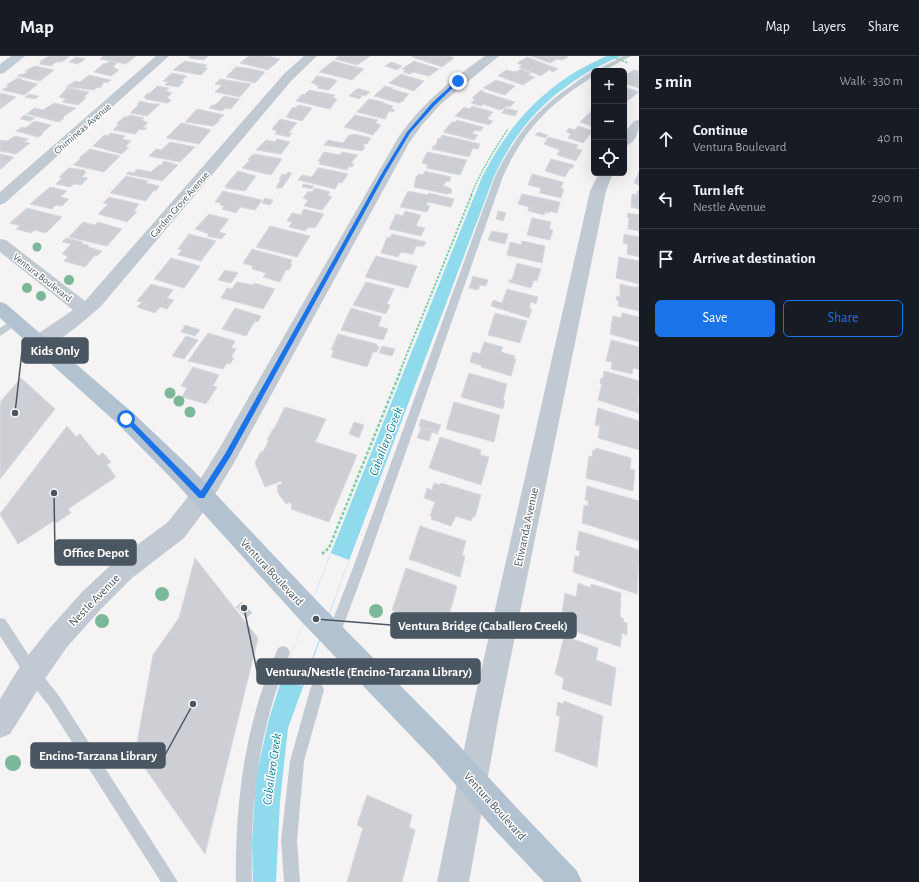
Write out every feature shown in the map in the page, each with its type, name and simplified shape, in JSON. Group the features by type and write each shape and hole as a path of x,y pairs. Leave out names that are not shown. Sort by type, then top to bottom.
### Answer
{"main road":[{"name":"Ventura Boulevard","path":"0,308 126,419 202,496 322,624 472,780 504,817 566,882"}],"street":[{"path":"1,67 19,56"},
{"name":"Chimineas Avenue","path":"0,200 163,56"},
{"name":"Garden Grove Avenue","path":"40,342 73,321 96,301 288,77 311,56"},
{"name":"Nestle Avenue","path":"0,724 32,673 58,638 91,600 123,570 176,530 202,496 227,455 380,180 409,133 433,104 458,81 493,56"},
{"path":"626,140 639,124"},
{"name":"Etiwanda Avenue","path":"453,882 472,780 598,191 605,176"},
{"name":"Ventura Boulevard","path":"0,244 85,310"}],"lane":[{"path":"604,68 628,56"},
{"path":"322,624 362,557 498,179 511,152 522,136 542,113 564,92 591,75"},
{"path":"0,334 16,321"},
{"path":"0,624 32,673 54,701 170,882"},
{"path":"244,882 246,807 250,767 262,710 283,653"},
{"path":"292,882 289,841 297,760 317,690"}],"path":[{"path":"611,56 628,64"}],"water":[{"name":"Caballero Creek","path":"607,56 621,56 595,68 591,68 591,70 561,90 544,105 516,138 493,179 344,574 288,728 280,801 276,882 253,882 252,843 256,777 269,719 282,678 482,177 505,138 533,105 549,91 586,66"}],"pier":[{"path":"331,553 349,560 302,686 282,678"}],"building":[{"path":"49,56 69,57 62,62 56,62 51,66 39,64 42,61 40,61"},
{"path":"104,56 136,56 126,64 100,59"},
{"path":"190,56 208,56 204,60 189,58"},
{"path":"249,56 268,56 280,59 268,70 240,63"},
{"path":"339,56 370,56 357,65 335,59"},
{"path":"449,56 454,58 442,67 412,57"},
{"path":"531,56 568,57 562,60 557,59 550,63"},
{"path":"76,57 85,59 78,64 69,62"},
{"path":"527,57 558,69 553,72 549,70 541,76 519,67 522,65 517,63"},
{"path":"109,61 117,63 113,67 119,70 111,76 94,72 104,63 106,64"},
{"path":"185,61 207,65 204,68 208,68 201,75 173,70"},
{"path":"333,61 364,69 352,80 319,72"},
{"path":"414,61 439,69 429,76 413,72 410,74 403,72 405,70 402,69"},
{"path":"391,62 402,66 397,70 385,66"},
{"path":"35,66 54,70 40,81 17,76 24,74 28,71 25,71"},
{"path":"236,67 265,72 255,83 226,77"},
{"path":"521,69 531,73 528,75 535,77 523,85 498,76 506,70 515,72"},
{"path":"634,70 639,71 639,88 627,84 627,74"},
{"path":"172,73 187,76 181,81 184,82 178,87 165,85 168,82 163,81"},
{"path":"401,74 424,81 414,91 389,83"},
{"path":"89,75 111,80 107,83 104,82 100,88 98,87 94,90 66,87 75,81 80,82"},
{"path":"317,76 334,79 337,81 329,90 317,88 319,86 311,83"},
{"path":"18,78 38,84 24,95 2,90 9,86 6,85"},
{"path":"220,79 251,84 240,97 215,92 222,85 215,84"},
{"path":"496,80 515,86 505,95 483,88"},
{"path":"157,86 169,88 166,91 172,93 167,98 171,100 168,103 145,99 146,98 144,97"},
{"path":"385,86 409,94 403,100 405,100 399,103 374,96"},
{"path":"67,88 89,92 84,97 86,98 78,105 62,102 66,99 59,97"},
{"path":"627,88 639,92 627,101"},
{"path":"357,89 370,92 365,96 352,93"},
{"path":"309,90 335,95 333,98 337,99 330,109 296,101 302,94 304,95"},
{"path":"481,90 484,91 483,92 515,102 510,107 507,106 500,110 483,104 481,106 471,103 475,99 472,98"},
{"path":"0,93 16,97 0,109"},
{"path":"352,93 362,96 359,99 349,96"},
{"path":"29,94 39,96 35,99 25,97"},
{"path":"224,96 239,99 231,109 225,108 222,111 209,108 212,105 215,105"},
{"path":"369,99 384,102 382,103 393,106 391,109 395,110 393,112 389,111 385,119 357,112"},
{"path":"140,101 160,104 147,116 130,113"},
{"path":"54,103 76,108 63,117 64,118 59,122 27,114 34,108 43,110"},
{"path":"298,105 312,108 302,121 286,117 293,107 296,108"},
{"path":"472,106 493,112 487,119 493,121 489,125 455,116 464,107 470,109"},
{"path":"505,108 518,111 515,116 502,113"},
{"path":"197,109 224,115 213,126 185,122"},
{"path":"591,111 591,126 580,122"},
{"path":"24,115 35,118 30,121 20,119"},
{"path":"130,115 144,118 142,120 148,123 143,127 147,128 144,130 140,129 135,134 113,130 119,124 116,124 124,117"},
{"path":"355,115 378,120 375,123 381,125 373,135 344,127"},
{"path":"280,119 297,123 288,133 292,133 289,137 275,134 277,131 272,129"},
{"path":"457,120 483,127 481,131 475,130 472,134 478,135 474,140 443,132 452,122"},
{"path":"34,121 51,125 38,137 16,131 22,127 26,128"},
{"path":"181,123 211,130 199,144 166,138"},
{"path":"578,126 591,130 591,133 583,143 568,138 571,134 566,132 569,128 575,130"},
{"path":"538,132 548,135 545,138 535,135"},
{"path":"111,133 125,136 122,139 131,141 125,147 129,147 122,154 93,146 104,135 107,136"},
{"path":"354,134 371,138 367,144 364,144 363,146 365,147 362,151 324,145 328,140 343,143 349,135"},
{"path":"442,135 480,144 478,149 473,148 469,157 432,149 434,145 436,146 438,138 440,139"},
{"path":"15,136 28,139 24,142 30,143 16,154 0,151 0,140 7,141"},
{"path":"548,137 578,145 576,149 582,150 576,161 557,155 560,150 544,144"},
{"path":"277,139 290,142 281,154 256,150 266,140 275,142"},
{"path":"170,142 195,147 180,162 149,156 156,149 161,150"},
{"path":"90,149 120,156 104,172 73,165"},
{"path":"324,152 340,155 342,152 358,155 351,163 354,164 352,167 349,166 347,170 319,164 321,162 318,161"},
{"path":"427,152 467,160 460,175 426,168 428,165 422,163"},
{"path":"0,154 14,157 1,169 0,169"},
{"path":"255,154 282,159 271,175 242,168 250,160 248,160 251,156"},
{"path":"551,159 574,165 572,169 570,168 565,177 545,171"},
{"path":"164,161 178,165 162,181 126,174 128,172 134,173 137,169 151,172"},
{"path":"69,168 85,170 84,172 86,172 82,177 88,178 81,185 74,184 70,187 56,184 62,178 59,177"},
{"path":"318,168 348,174 342,183 339,182 335,189 298,180 302,175 312,177"},
{"path":"238,171 256,176 245,191 225,188 227,187 225,186"},
{"path":"425,171 451,177 449,182 446,181 443,186 450,188 452,190 451,193 447,194 414,187 416,177 419,174 423,175"},
{"path":"288,172 292,173 282,188 276,188 282,174 286,175"},
{"path":"639,172 639,185 634,183"},
{"path":"532,174 563,182 561,188 564,189 561,198 540,193 541,188 528,185"},
{"path":"126,176 148,181 146,183 159,186 146,201 110,193"},
{"path":"303,184 314,186 312,189 302,187"},
{"path":"50,187 67,191 60,197 69,199 62,206 56,205 52,209 30,204"},
{"path":"315,188 330,192 328,195 332,197 322,210 304,206 308,200 303,198 308,191 312,192"},
{"path":"223,191 262,200 255,210 240,207 236,213 222,209 224,206 220,205 221,203 215,202"},
{"path":"408,191 428,195 429,193 454,199 451,207 428,202 426,205 430,206 427,212 400,207"},
{"path":"637,191 639,191 639,209 631,207 632,194 637,195"},
{"path":"522,194 560,202 557,213 550,211 549,213 545,212 544,215 528,211 529,207 518,204"},
{"path":"109,197 139,204 134,211 137,212 127,222 98,214 108,204 103,203"},
{"path":"265,198 273,200 270,205 262,203"},
{"path":"27,208 62,217 46,233 35,230 31,233 16,229 20,226 10,223"},
{"path":"304,209 324,214 315,228 308,227 305,231 289,227 292,222 287,221 292,213 301,215"},
{"path":"405,211 421,215 416,226 425,228 421,236 389,229 396,214 403,216"},
{"path":"498,211 506,213 503,221 496,219"},
{"path":"628,213 639,215 639,231 628,229"},
{"path":"209,214 229,219 219,232 226,234 221,239 207,236 209,234 195,229"},
{"path":"532,218 551,222 549,229 553,230 550,240 527,235"},
{"path":"83,222 95,225 98,222 122,229 107,246 69,237"},
{"path":"270,226 310,236 297,257 256,247"},
{"path":"492,231 508,234 505,244 488,240"},
{"path":"189,234 216,241 201,261 178,255 182,250 178,249"},
{"path":"392,234 426,242 424,246 416,246 413,254 401,252 398,257 381,253 387,237 390,238"},
{"path":"624,234 639,237 639,257 627,254 628,244 623,243"},
{"path":"66,238 83,242 82,244 89,245 88,247 102,251 97,256 95,255 85,267 64,261 68,256 62,254 71,244 62,242"},
{"path":"522,241 545,246 542,263 507,255 510,242 521,245"},
{"path":"252,249 292,260 289,270 286,270 280,282 263,277 266,273 252,269 253,266 243,263"},
{"path":"376,256 417,266 408,288 365,277"},
{"path":"619,257 639,261 639,284 616,278"},
{"path":"171,258 200,266 184,288 154,279"},
{"path":"517,263 541,269 537,281 534,280 531,288 509,282 509,280 512,280"},
{"path":"225,270 238,273 231,283 218,280"},
{"path":"473,276 488,280 486,286 480,285 478,290 469,288"},
{"path":"237,282 253,285 254,283 275,289 263,309 221,298 227,288 232,289"},
{"path":"366,282 394,289 387,304 390,305 386,314 353,305"},
{"path":"151,284 173,290 167,298 174,300 167,309 160,307 155,313 137,307 142,302 137,301"},
{"path":"620,284 637,288 637,286 639,287 639,311 618,306 619,301 616,300 617,296 620,297"},
{"path":"507,289 538,297 536,304 531,302 529,308 532,309 529,318 491,306 493,300 502,303"},
{"path":"235,308 261,316 258,322 255,321 246,336 222,329"},
{"path":"351,308 382,317 378,326 388,329 383,340 341,330"},
{"path":"495,313 527,321 520,343 488,335"},
{"path":"622,313 639,317 639,342 610,334 613,316 621,318"},
{"path":"185,325 200,330 195,336 181,332"},
{"path":"208,333 235,341 231,348 236,349 231,357 234,358 230,364 227,363 223,369 188,361"},
{"path":"338,334 376,344 379,347 377,352 373,352 367,367 331,357 334,350 331,350"},
{"path":"186,336 198,340 184,359 172,356"},
{"path":"611,340 639,347 639,370 633,368 632,374 611,369 612,362 606,361"},
{"path":"484,342 503,347 501,352 515,356 514,359 516,359 511,376 470,362 473,352 480,354"},
{"path":"382,346 395,349 392,356 379,353"},
{"path":"193,367 219,375 213,386 217,387 206,404 182,397 187,388 181,386"},
{"path":"604,371 639,381 639,413 598,400 602,384 600,384 601,378 603,378"},
{"path":"469,373 507,384 503,400 505,401 503,409 461,397"},
{"path":"21,378 55,409 0,479 0,405 2,403 0,402"},
{"path":"454,402 500,415 494,442 446,429"},
{"path":"285,407 326,419 315,442 357,455 329,522 291,509 292,506 290,502 286,504 278,493 277,485 282,484 281,481 265,487 255,463 261,451 263,452 269,440 267,440"},
{"path":"598,408 639,421 639,450 598,438 600,426 595,425"},
{"path":"421,419 441,425 438,432 419,426"},
{"path":"354,422 364,425 359,438 349,434"},
{"path":"67,426 76,437 80,434 98,456 103,453 111,462 107,465 116,477 68,509 71,513 56,523 55,520 18,544 0,514"},
{"path":"419,426 438,432 438,434 432,432 429,441 417,438 421,428"},
{"path":"440,437 481,450 480,455 489,457 481,485 429,468"},
{"path":"596,448 631,458 630,469 635,470 633,491 586,478 589,456 592,457 593,450 596,450"},
{"path":"434,483 440,485 441,483 481,495 475,517 473,516 471,521 456,516 451,526 431,519 432,516 430,516 435,502 424,498 427,488 432,490"},
{"path":"587,486 639,501 639,541 582,523 584,505 588,506 588,501 585,500"},
{"path":"420,526 466,541 462,555 465,556 460,577 409,559"},
{"path":"579,531 639,550 637,594 573,572 575,556 579,557 580,551 576,550"},
{"path":"195,558 258,638 205,854 135,754 153,655 179,618"},
{"path":"406,568 457,586 445,630 425,623 423,630 408,624 410,617 392,610"},
{"path":"578,583 591,588 591,584 621,593 620,617 624,619 623,622 627,623 627,635 622,633 620,647 572,630 574,617 562,613 565,593 576,597"},
{"path":"242,602 252,613 246,618 236,607"},
{"path":"564,636 598,648 596,660 616,668 611,706 562,689 564,678 555,674"},
{"path":"564,701 603,716 597,767 555,751 560,716 556,715 558,702 563,704"},
{"path":"367,795 412,815 409,827 415,830 402,882 347,882 363,828 357,825"}],"place":[{"name":"Kids Only","path":"15,413"},
{"name":"Office Depot","path":"54,493"},
{"name":"Ventura/Nestle (Encino-Tarzana Library)","path":"244,608"},
{"name":"Ventura Bridge (Caballero Creek)","path":"316,619"},
{"name":"Encino-Tarzana Library","path":"193,704"}],"route":[{"path":"126,419 202,496 227,455 384,173 409,133 433,104 458,81"}]}
